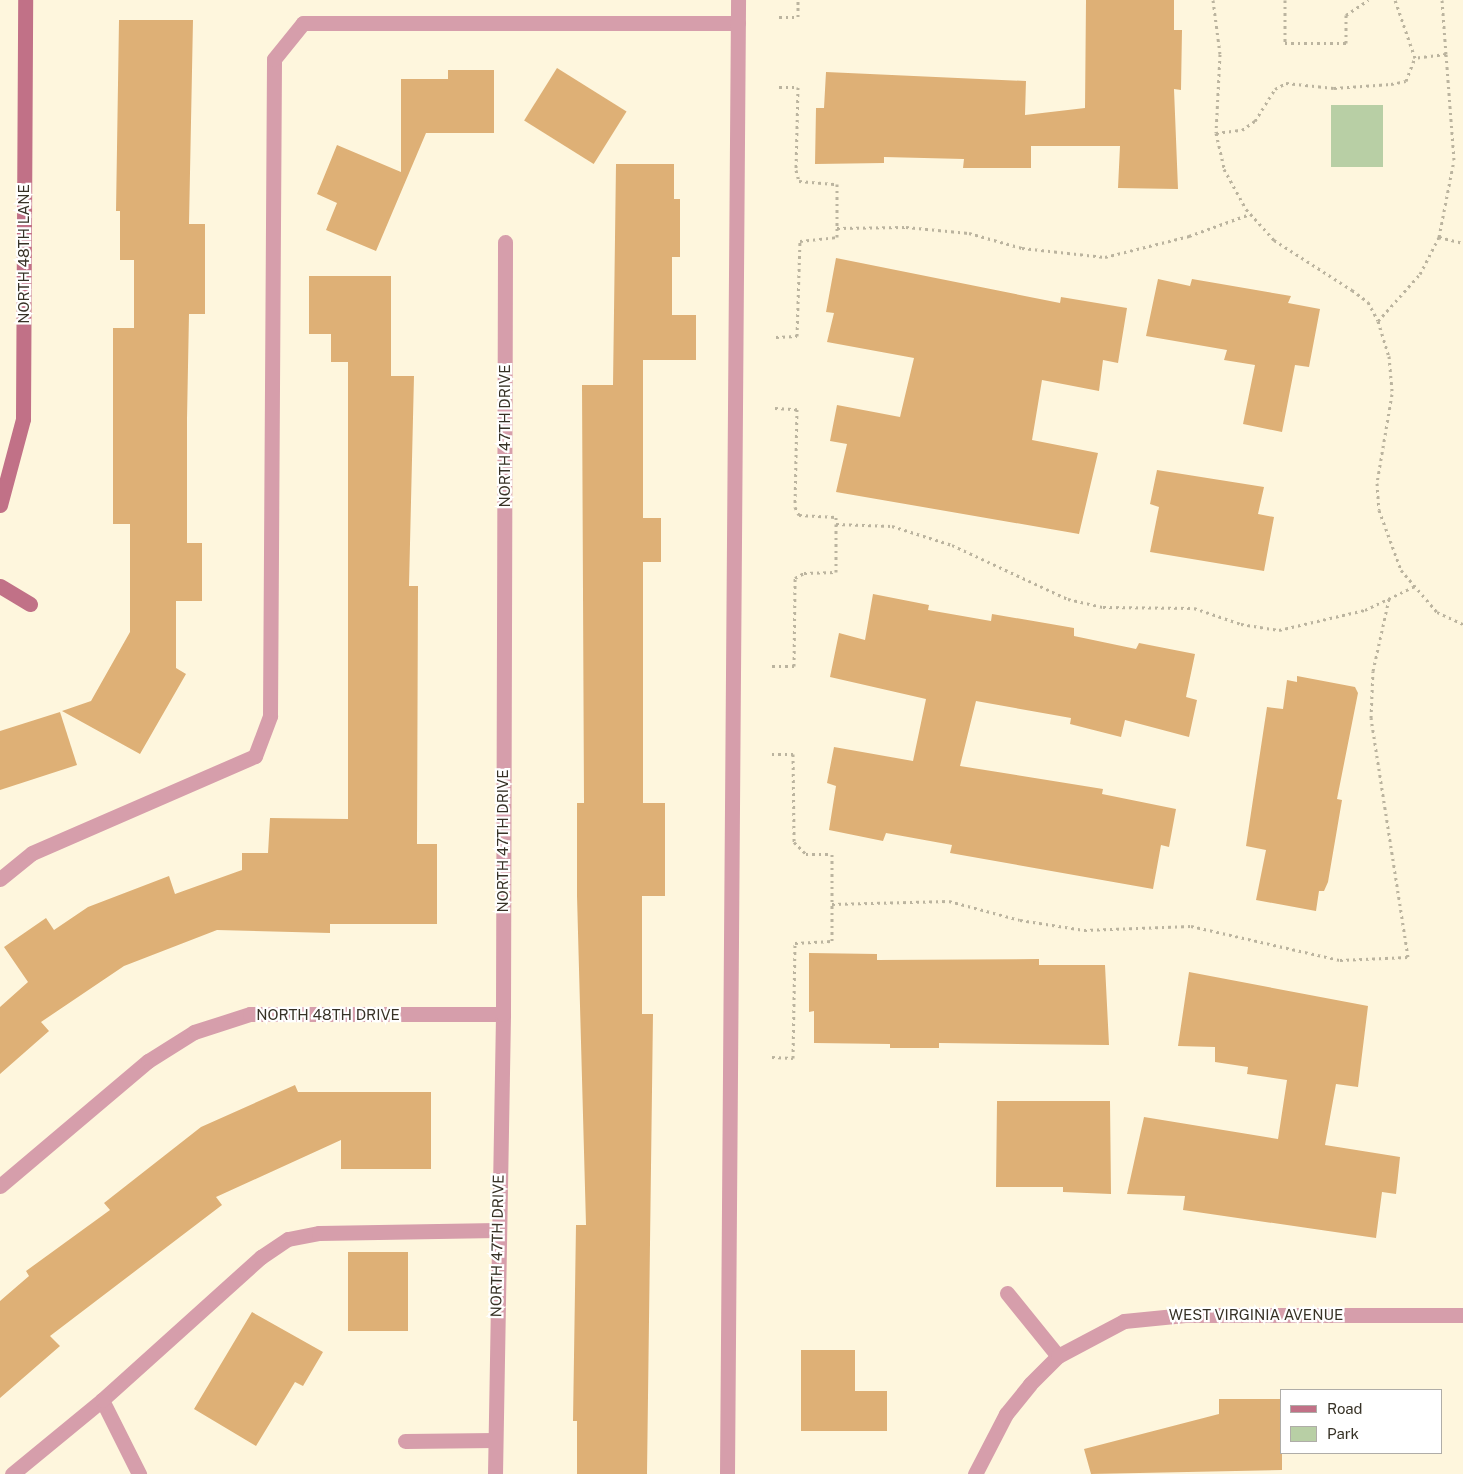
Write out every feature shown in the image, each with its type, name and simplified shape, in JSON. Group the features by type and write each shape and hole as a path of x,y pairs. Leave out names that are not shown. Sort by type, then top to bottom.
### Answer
{"street":[{"name":"NORTH 48TH LANE","path":"0,505 23,419 25,0"},
{"path":"728,1474 738,0"},
{"path":"0,879 32,853 254,756 270,716 274,59 303,23 738,22"},
{"name":"NORTH 47TH DRIVE","path":"495,1474 496,1230 503,1014 505,242"},
{"path":"0,586 30,604"},
{"name":"NORTH 48TH DRIVE","path":"0,1186 148,1061 194,1032 250,1014 503,1014"},
{"path":"12,1474 102,1400 261,1257 288,1239 319,1233 496,1230"},
{"path":"1007,1293 1058,1356"},
{"name":"WEST VIRGINIA AVENUE","path":"975,1474 1006,1414 1058,1356 1089,1336 1145,1317 1463,1315"},
{"path":"102,1400 139,1474"},
{"path":"405,1441 495,1440"}],"path":[{"path":"779,17 798,17 798,0"},
{"path":"1214,0 1220,54 1216,134 1224,168 1250,214 1274,240 1368,302 1378,321 1389,356 1392,394 1380,460 1378,510 1401,570 1437,612 1463,624"},
{"path":"1285,0 1284,43 1346,43 1346,15 1368,0"},
{"path":"1216,134 1242,130 1255,121 1272,93 1286,83 1334,88 1391,84 1406,81 1415,58 1395,0"},
{"path":"1378,321 1420,274 1439,237 1454,160 1442,0"},
{"path":"1415,58 1446,54"},
{"path":"776,337 797,336 796,250 800,241 837,237 837,184 800,181 796,170 798,87 779,87"},
{"path":"837,228 906,226 969,233 1022,248 1105,257 1189,236 1250,214"},
{"path":"1439,237 1463,243"},
{"path":"772,666 794,666 795,578 804,573 836,572 836,517 807,518 795,507 797,409 775,408"},
{"path":"836,524 892,526 952,545 1068,599 1103,607 1194,608 1241,624 1279,630 1315,625 1389,600 1415,586"},
{"path":"832,904 949,901 1020,920 1084,930 1190,926 1340,960 1408,957 1370,718 1373,671 1389,600"},
{"path":"772,754 792,754 794,842 806,854 832,854 832,940 795,943 792,1058 772,1057"}],"green space":[{"path":"1331,105 1383,105 1383,167 1331,167"}],"building":[{"path":"1086,0 1174,0 1174,30 1182,30 1181,90 1174,89 1178,189 1118,188 1120,146 1031,146 1031,168 963,168 964,159 884,157 884,163 815,164 816,108 824,108 826,72 1026,81 1025,115 1085,108"},
{"path":"119,20 193,20 189,224 205,224 205,314 189,314 187,419 187,543 202,543 202,601 176,601 176,668 186,674 140,754 62,711 91,701 130,632 130,524 113,524 113,328 134,328 134,260 120,260 120,211 116,211"},
{"path":"557,68 627,111 594,164 524,121"},
{"path":"448,70 494,70 494,133 426,133 376,251 326,230 337,203 317,194 337,145 401,172 401,79 448,79"},
{"path":"616,164 674,164 674,199 680,199 680,257 672,257 672,315 696,315 696,360 643,360 643,518 661,518 661,562 643,562 643,803 665,803 665,896 642,896 642,1014 653,1014 647,1474 577,1474 577,1421 573,1421 576,1225 586,1225 577,896 577,803 584,803 582,385 613,385"},
{"path":"836,258 1060,303 1061,297 1127,308 1118,363 1103,360 1099,391 1042,380 1032,440 1098,453 1079,534 836,492 847,444 830,441 837,405 900,417 914,358 827,342 834,313 826,312"},
{"path":"309,276 391,276 391,376 414,376 409,586 418,586 417,844 437,844 437,924 330,924 330,933 217,930 124,966 41,1022 49,1031 0,1074 0,1007 28,982 4,947 46,918 54,930 88,907 169,876 175,894 242,870 242,853 268,853 270,818 348,819 348,362 331,362 331,334 309,334"},
{"path":"1158,279 1190,286 1192,279 1291,296 1288,303 1320,309 1309,367 1295,365 1282,432 1243,424 1255,365 1224,360 1227,350 1146,336"},
{"path":"1157,470 1264,487 1258,514 1274,517 1264,571 1150,552 1159,507 1150,504"},
{"path":"873,594 929,605 928,610 991,621 992,614 1074,628 1074,636 1136,649 1139,643 1195,654 1186,697 1197,700 1189,737 1125,720 1121,737 1070,724 1071,718 976,701 960,766 1103,789 1102,794 1176,809 1169,847 1161,845 1153,889 950,853 952,845 886,833 883,841 829,830 836,786 827,783 834,747 913,761 926,699 830,677 839,633 865,640"},
{"path":"1297,676 1355,687 1358,693 1337,799 1342,800 1328,882 1324,891 1319,891 1316,911 1256,900 1266,850 1246,846 1267,707 1283,709 1287,680 1297,682"},
{"path":"60,712 77,765 0,790 0,731"},
{"path":"809,953 877,954 877,960 1039,959 1039,965 1105,965 1109,1045 939,1043 939,1048 890,1048 890,1044 814,1043 814,1011 809,1012"},
{"path":"1189,972 1368,1006 1358,1087 1336,1084 1325,1145 1400,1157 1396,1194 1382,1192 1376,1238 1183,1210 1185,1196 1127,1194 1144,1117 1278,1139 1287,1080 1247,1074 1248,1067 1215,1062 1215,1047 1178,1046"},
{"path":"295,1085 298,1092 431,1092 431,1169 341,1169 341,1140 216,1197 222,1205 50,1336 60,1346 0,1398 0,1301 29,1276 26,1271 110,1210 104,1203 201,1127"},
{"path":"997,1101 1110,1101 1111,1194 1063,1192 1063,1187 996,1187"},
{"path":"348,1252 408,1252 408,1331 348,1331"},
{"path":"252,1312 323,1352 303,1386 295,1382 256,1446 194,1409"},
{"path":"801,1350 855,1350 855,1391 887,1391 887,1431 801,1431"},
{"path":"1219,1399 1280,1399 1280,1454 1282,1454 1282,1470 1091,1474 1084,1449 1219,1414"}]}
